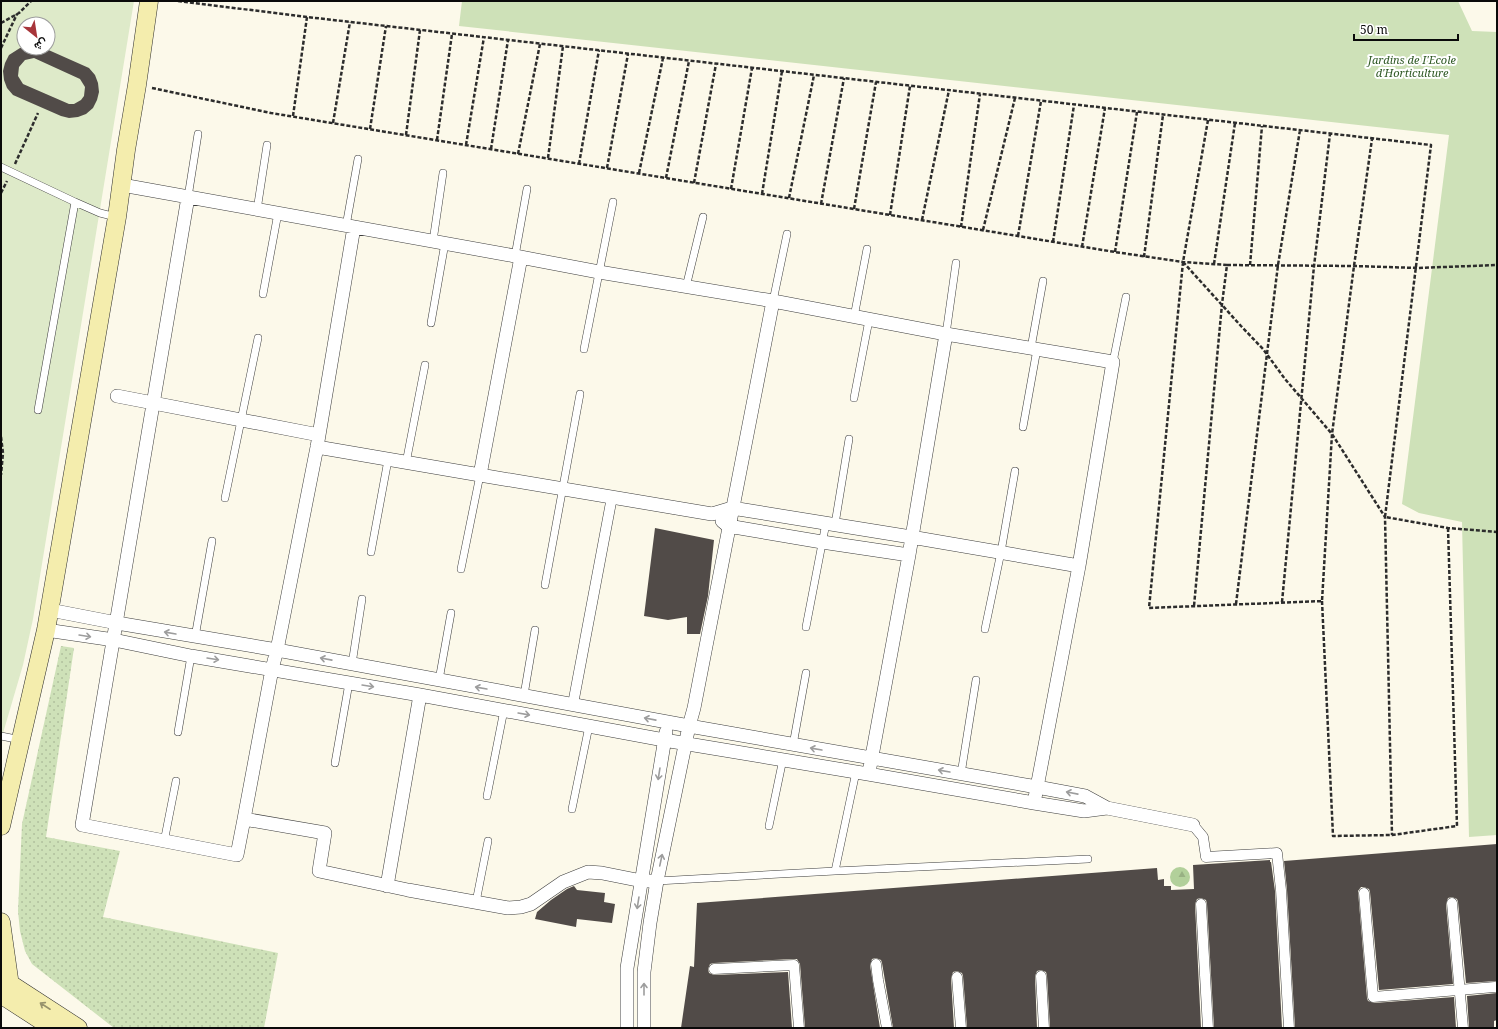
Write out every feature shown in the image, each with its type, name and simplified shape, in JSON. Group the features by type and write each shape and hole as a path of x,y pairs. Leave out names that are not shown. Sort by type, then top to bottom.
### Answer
{"main road":[{"path":"1,826 50,610 117,217 149,1"},
{"path":"1,922 6,989 53,1028"},
{"path":"6,989 78,1028"}],"street":[{"path":"122,185 946,334 1113,362 1079,566 1034,804"},
{"path":"188,197 82,825 164,842 237,855 272,669 318,441 350,226"},
{"path":"480,475 518,256"},
{"path":"644,1028 644,972 657,881 688,726 694,708 728,526 773,302"},
{"path":"862,773 871,758 946,334"},
{"path":"117,396 241,421 388,460 712,514 732,508 1079,566"},
{"path":"571,722 573,704 612,498"},
{"path":"712,514 728,526 908,555"},
{"path":"50,610 117,624 277,650 688,726 1085,796 1107,808 1193,825 1203,837 1206,857 1277,853 1281,890 1289,1028"},
{"path":"46,630 114,640 191,656 272,669 664,740 783,759 1034,804 1084,811 1107,808"},
{"path":"387,886 420,695"},
{"path":"627,1028 627,968 668,722"},
{"path":"244,819 325,833 319,871 387,886 508,908 521,907 531,904 563,882 588,872 602,873 642,881 657,881"},
{"path":"1364,893 1374,997 1495,987"},
{"path":"1452,903 1463,1028"},
{"path":"1201,904 1208,1028"},
{"path":"876,964 888,1028"},
{"path":"714,969 794,965 799,1028"},
{"path":"1041,976 1044,1028"},
{"path":"957,977 961,1028"}],"lane":[{"path":"188,197 198,134"},
{"path":"257,210 267,146"},
{"path":"350,226 358,159"},
{"path":"1,167 100,213 117,217"},
{"path":"431,323 439,242 443,173"},
{"path":"518,256 527,189"},
{"path":"38,410 75,202"},
{"path":"584,348 613,202"},
{"path":"263,294 278,213"},
{"path":"686,287 703,217"},
{"path":"773,302 787,234"},
{"path":"854,317 867,249"},
{"path":"946,334 956,263"},
{"path":"1024,427 1043,281"},
{"path":"1113,362 1126,297"},
{"path":"854,398 869,320"},
{"path":"225,498 258,338"},
{"path":"406,463 425,365"},
{"path":"545,585 580,394"},
{"path":"806,627 822,542 830,524 849,439"},
{"path":"371,552 388,460"},
{"path":"985,629 1001,552 1015,471"},
{"path":"460,569 480,475"},
{"path":"195,637 212,541"},
{"path":"352,664 362,598"},
{"path":"439,680 451,613"},
{"path":"524,695 535,630"},
{"path":"178,732 191,656"},
{"path":"794,745 806,673"},
{"path":"961,774 976,680"},
{"path":"335,763 349,683"},
{"path":"487,796 504,710"},
{"path":"572,809 589,726"},
{"path":"1,736 21,740"},
{"path":"769,826 783,759"},
{"path":"835,871 862,773"},
{"path":"164,842 176,781"},
{"path":"476,902 488,841"},
{"path":"657,881 1088,859"}],"path":[{"path":"1,23 17,14 32,1"},
{"path":"178,1 452,34 1431,146 1385,517 1392,835"},
{"path":"1,48 17,14"},
{"path":"293,116 307,17"},
{"path":"333,123 350,22"},
{"path":"370,129 386,26"},
{"path":"406,135 420,30"},
{"path":"437,140 452,34"},
{"path":"466,145 484,37"},
{"path":"491,149 508,40"},
{"path":"518,154 540,44"},
{"path":"548,158 563,46"},
{"path":"579,164 599,50"},
{"path":"607,168 628,54"},
{"path":"639,173 662,58"},
{"path":"666,178 689,61"},
{"path":"694,183 716,64"},
{"path":"731,189 752,68"},
{"path":"762,194 782,71"},
{"path":"789,198 814,75"},
{"path":"821,204 844,78"},
{"path":"854,209 876,82"},
{"path":"137,85 333,123 1144,257 1183,262 1227,265 1417,268 1497,265"},
{"path":"890,215 910,86"},
{"path":"922,220 949,90"},
{"path":"961,227 980,94"},
{"path":"983,230 1015,98"},
{"path":"1018,236 1041,101"},
{"path":"1053,242 1074,105"},
{"path":"1082,247 1105,108"},
{"path":"1,193 38,112"},
{"path":"1115,252 1137,112"},
{"path":"1144,257 1163,115"},
{"path":"1208,120 1183,262 1149,608 1322,601"},
{"path":"1214,264 1235,123"},
{"path":"1250,265 1262,126"},
{"path":"1236,604 1278,265 1300,130"},
{"path":"1282,602 1314,266 1330,134"},
{"path":"1372,139 1332,434 1322,601 1333,836 1392,835 1457,826 1448,528"},
{"path":"1183,262 1267,354 1301,398 1332,434 1385,517 1448,528 1497,532"},
{"path":"1194,606 1222,304 1227,265"},
{"path":"1,437 3,453 1,475"}],"green space":[{"path":"1,1 134,1 33,619 23,665 1,740"},
{"name":"Jardins de I'Ecole d'Horticulture","path":"462,1 1458,1 1472,31 1497,32 1497,835 1469,837 1462,522 1419,513 1402,504 1449,135 459,26"},
{"path":"61,646 74,648 46,837 120,851 103,917 278,953 264,1028 114,1028 32,964 25,951 20,931 18,911 22,824"},
{"path":"1180,867 1187,870 1190,877 1187,884 1180,887 1173,884 1170,877 1173,870"}],"building":[{"path":"16,51 16,56 56,56 56,53 89,68 95,75 98,83 99,92 97,100 93,108 86,114 69,118 61,116 13,95 7,88 4,80 3,71 9,55","holes":["34,58 80,79 85,87 84,96 81,100 74,104 69,104 23,84 18,76 19,67 25,60"]},
{"path":"655,528 714,540 708,596 700,634 687,634 687,617 668,620 644,616"},
{"path":"1497,844 1497,981 1466,983 1458,902 1457,899 1452,897 1448,898 1446,904 1453,984 1379,990 1370,892 1369,889 1364,887 1361,887 1358,891 1368,1001 1374,1003 1454,997 1456,1028 1295,1028 1284,861"},
{"path":"1270,860 1275,891 1282,1028 1214,1028 1207,904 1206,900 1201,898 1197,899 1195,904 1201,1028 1050,1028 1047,976 1046,972 1041,970 1037,971 1035,976 1037,1028 967,1028 963,976 962,973 957,971 953,972 951,978 954,1028 893,1028 882,963 881,960 876,958 872,959 870,965 880,1028 805,1028 800,964 797,959 794,959 714,963 710,964 708,969 709,973 714,975 788,972 792,1028 681,1028 690,966 694,967 697,903 1157,868 1158,880 1164,879 1164,886 1171,886 1171,890 1194,889 1193,865"},
{"path":"574,886 577,890 605,893 604,902 615,904 612,923 577,919 576,927 535,919 537,912 551,900"},
{"path":"1497,993 1497,1020 1494,1021 1494,1028 1469,1028 1467,996"}]}
